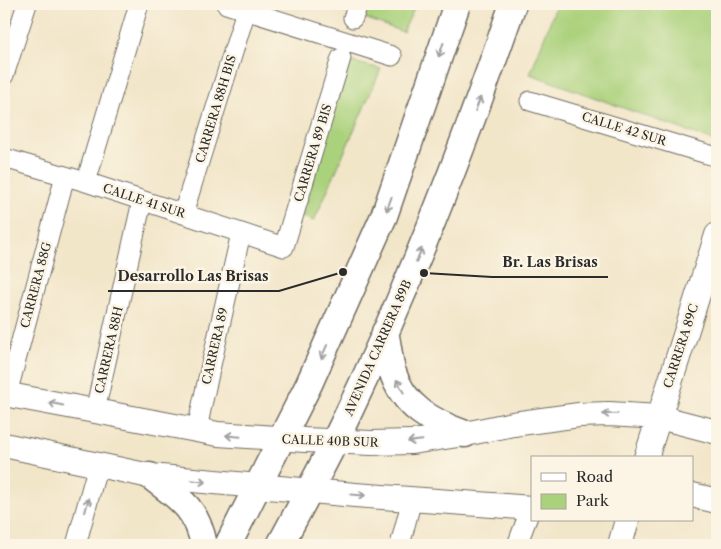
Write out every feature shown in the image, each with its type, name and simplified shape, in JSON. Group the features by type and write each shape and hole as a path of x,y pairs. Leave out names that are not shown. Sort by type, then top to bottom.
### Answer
{"main road":[{"path":"228,545 309,384 384,216 457,4"},
{"name":"AVENIDA CARRERA 89B","path":"280,545 335,441 423,246 484,87 513,4"},
{"path":"385,332 392,371 399,387 411,403 426,417 465,434"},
{"path":"150,476 193,512 201,530 204,545"}],"street":[{"path":"4,75 27,4"},
{"path":"86,182 139,4"},
{"path":"226,4 247,7 392,56"},
{"name":"CARRERA 88H BIS","path":"183,214 247,7"},
{"name":"CARRERA 89 BIS","path":"284,247 341,58"},
{"name":"CALLE 42 SUR","path":"530,101 717,157"},
{"name":"CALLE 41 SUR","path":"4,158 86,182 284,247"},
{"name":"CARRERA 88G","path":"5,394 65,176"},
{"name":"CARRERA 88H","path":"95,411 142,201"},
{"name":"CARRERA 89","path":"197,430 241,233"},
{"name":"CARRERA 89C","path":"647,456 717,235"},
{"name":"CALLE 40B SUR","path":"5,394 227,435 372,443 412,442 513,424 579,415 641,414 659,417"},
{"path":"659,417 717,432"},
{"path":"4,445 150,476 310,491 531,508"},
{"path":"76,545 98,465"},
{"path":"694,495 717,501"},
{"path":"400,545 412,499"},
{"path":"517,545 531,510"},
{"path":"620,545 626,522"}],"green space":[{"path":"367,4 416,4 403,32 362,17"},
{"path":"557,4 717,4 717,142 530,74"},
{"path":"349,61 381,69 314,221 302,217"}],"place":[{"name":"Desarrollo Las Brisas","path":"343,272"},
{"name":"Br. Las Brisas","path":"424,273"}]}
